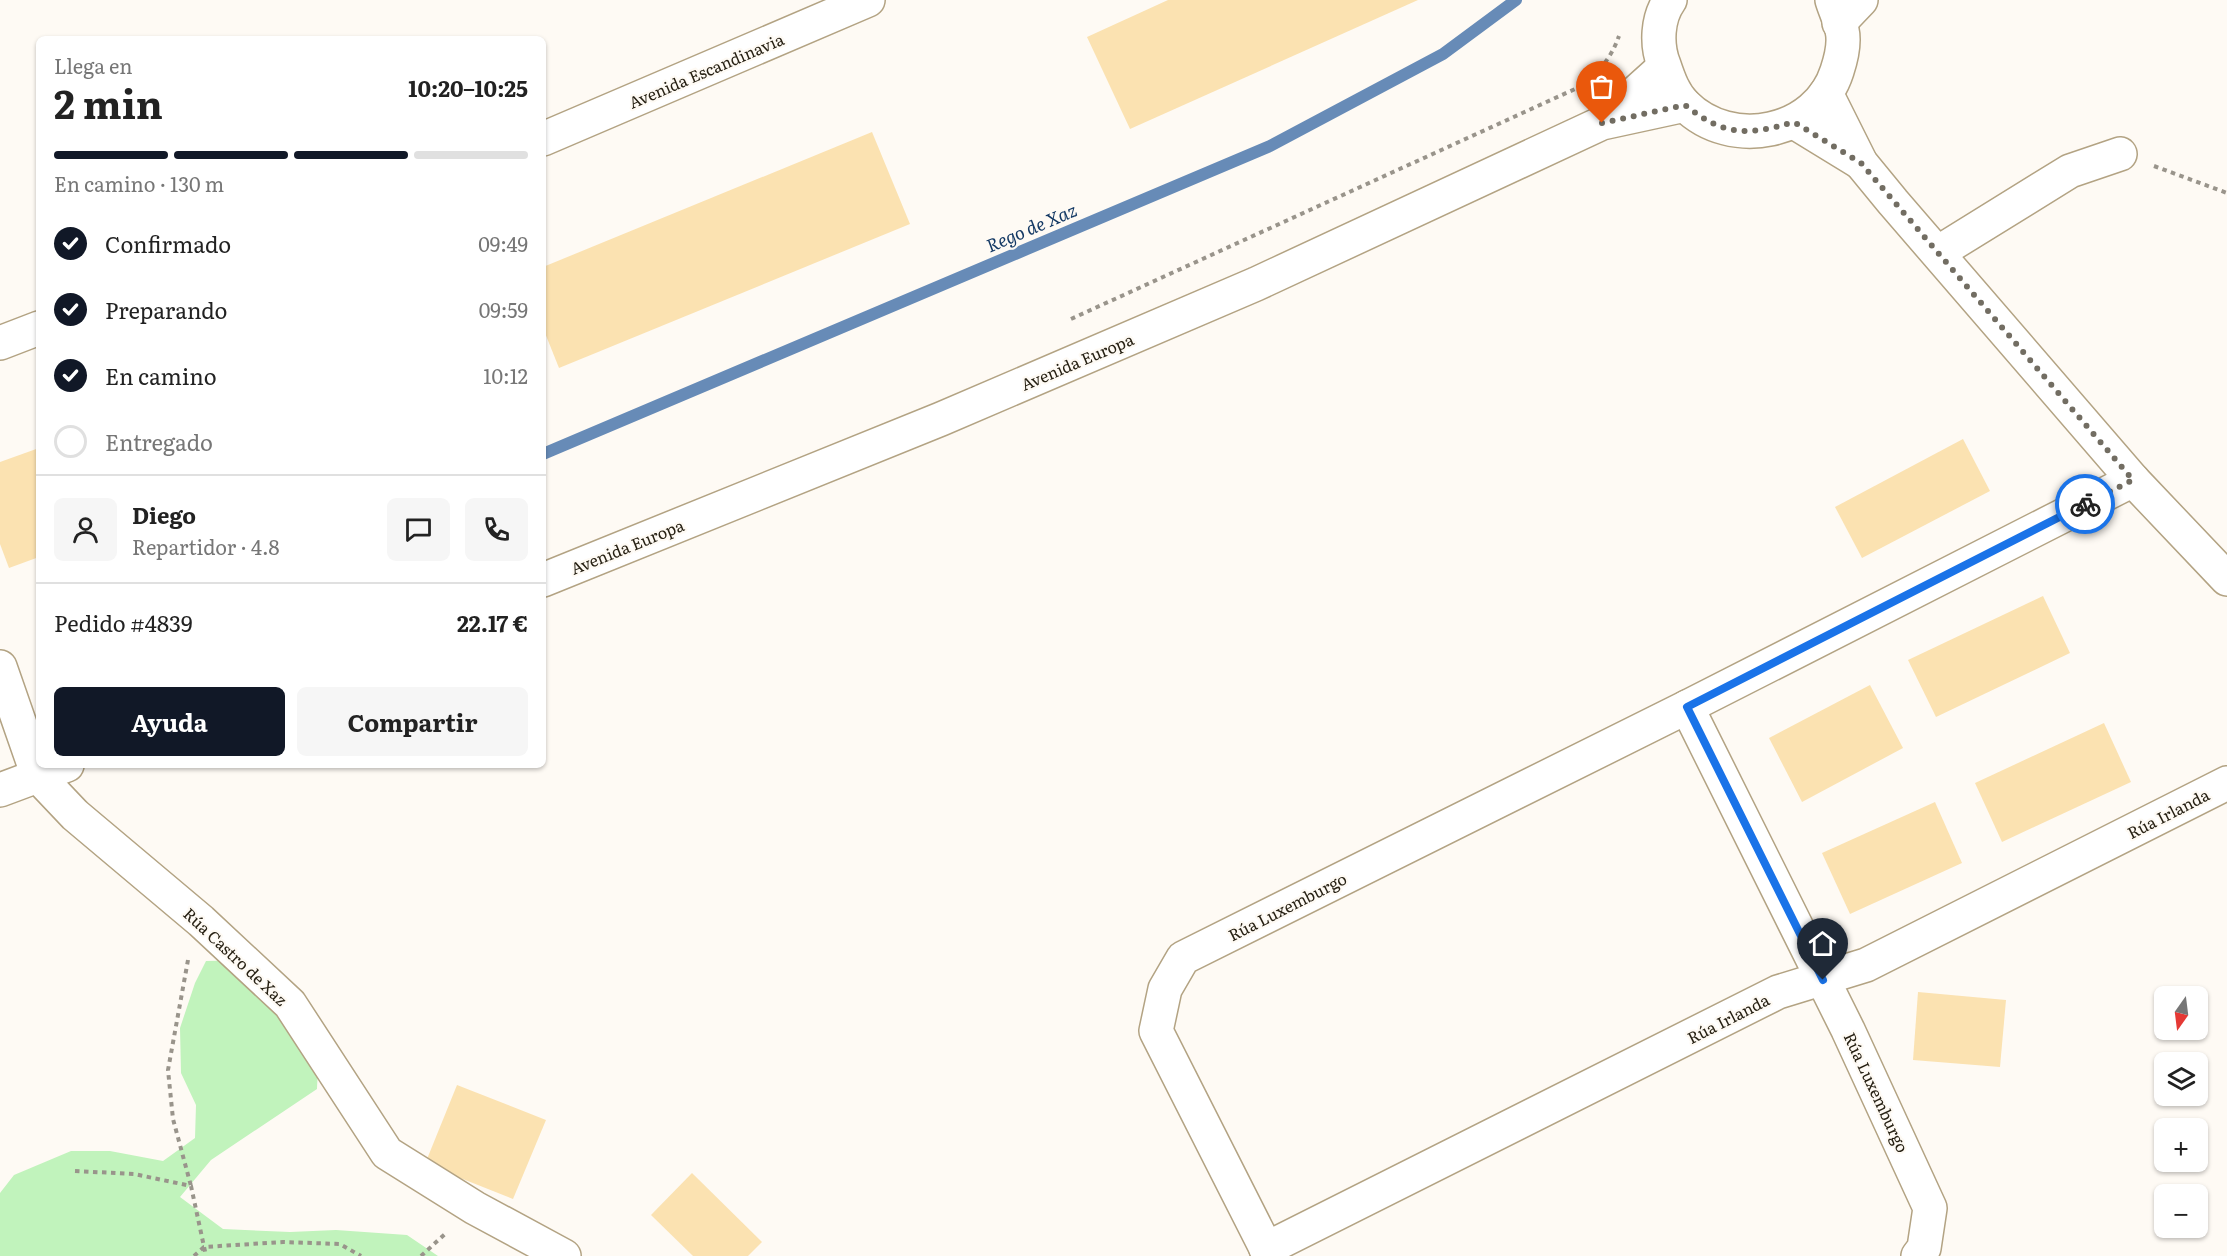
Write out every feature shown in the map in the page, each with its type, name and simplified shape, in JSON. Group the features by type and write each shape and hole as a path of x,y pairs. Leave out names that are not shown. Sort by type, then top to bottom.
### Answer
{"street":[{"name":"Avenida Escandinavia","path":"546,138 868,0"},
{"path":"1670,0 1664,7 1659,31 1660,55 1672,89 1685,105 1702,118 1726,129 1763,132 1794,122 1808,113 1826,93 1834,80 1841,58 1844,8"},
{"name":"Avenida Europa","path":"1602,123 1664,68"},
{"path":"1826,93 1861,163 2133,480 2227,579"},
{"name":"Avenida Europa","path":"546,579 941,419 1256,284 1602,123 1685,105"},
{"path":"1794,122 1861,163"},
{"path":"1939,252 2070,171 2120,154"},
{"path":"0,343 36,329"},
{"name":"Rúa Luxemburgo","path":"1268,1252 1156,1031 1165,989 1183,958 1687,707 2133,480"},
{"name":"Rúa Castro de Xaz","path":"0,667 36,738"},
{"name":"Rúa Luxemburgo","path":"1687,707 1823,980 1930,1208 1924,1248 1918,1256"},
{"path":"0,790 52,770"},
{"name":"Rúa Castro de Xaz","path":"52,770 75,815 201,921 290,1004 387,1153 475,1208 564,1256"},
{"name":"Rúa Irlanda","path":"1268,1252 1778,992 1866,965 2227,783"}],"path":[{"path":"1060,324 1575,89 1602,67 1613,54 1622,28"},
{"path":"2120,154 2227,193"},
{"path":"201,921 187,964 168,1070 173,1119 191,1186 206,1256"},
{"path":"75,1171 134,1174 191,1186"},
{"path":"194,1256 204,1247 283,1242 340,1244 361,1256"}],"green space":[{"path":"254,960 296,987 314,1010 318,1036 317,1089 211,1160 180,1197 223,1229 290,1232 336,1230 407,1235 438,1256 0,1256 0,1193 14,1175 71,1151 110,1151 163,1161 195,1138 196,1105 181,1073 180,1028 195,983 206,961"}],"building":[{"path":"1168,0 1418,0 1130,129 1087,37"},
{"path":"872,132 910,224 559,368 546,336 546,266"},
{"path":"1963,439 1990,491 1862,558 1835,507"},
{"path":"36,449 36,558 9,568 0,544 0,462"},
{"path":"2043,596 2070,653 1936,717 1908,660"},
{"path":"1870,685 1903,748 1802,802 1769,738"},
{"path":"2104,723 2131,782 2002,842 1975,783"},
{"path":"1935,802 1962,863 1850,914 1822,853"},
{"path":"1918,992 2006,1000 2000,1067 1913,1060"},
{"path":"457,1085 546,1120 513,1199 425,1164"},
{"path":"692,1173 762,1242 748,1256 693,1256 651,1215"}],"waterway":[{"name":"Rego de Xaz","path":"546,453 1270,146 1443,54 1516,0"}],"way so far":[{"path":"1602,123 1685,105 1702,118 1726,129 1763,132 1794,122 1861,163 2133,480 2085,504"}],"route":[{"path":"1823,980 1687,707 2085,504"}]}
